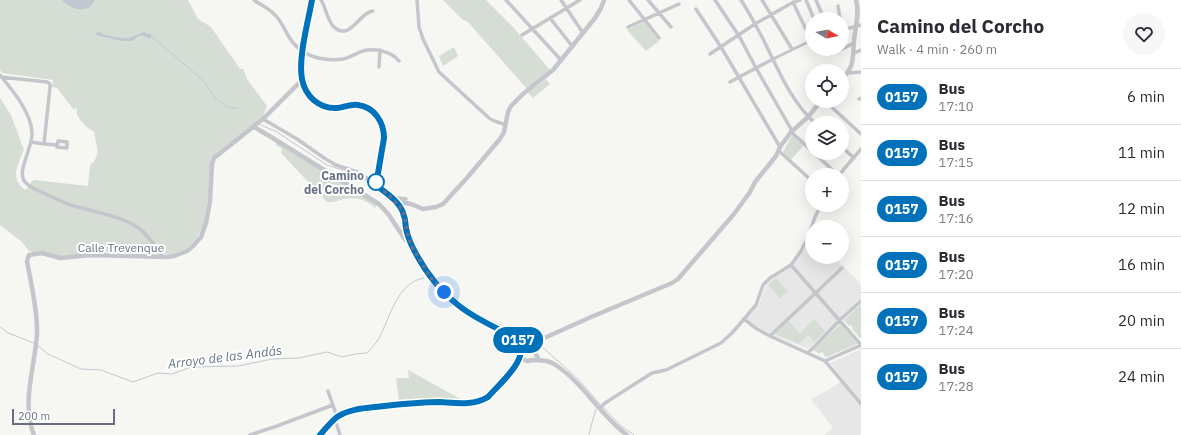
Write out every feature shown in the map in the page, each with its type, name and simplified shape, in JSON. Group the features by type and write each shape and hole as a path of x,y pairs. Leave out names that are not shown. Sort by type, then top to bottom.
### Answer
{"street":[{"path":"254,0 275,14 290,39 302,51 319,58 334,60 343,59 362,52 380,50 393,56 399,61"},
{"path":"312,0 302,51 302,80 309,96 319,104 331,108 351,105 365,107 380,119 384,132 384,138 376,185"},
{"path":"321,0 332,25 341,30 351,28 364,15 373,11"},
{"path":"417,0 419,27 423,39 439,72 489,118 494,122 500,122 505,125"},
{"path":"506,0 561,60"},
{"path":"561,0 583,32"},
{"path":"522,35 580,0"},
{"path":"390,196 406,201 423,209 436,208 443,204 500,139 504,132 508,112 514,102 553,70 595,18 604,0"},
{"path":"629,0 659,38"},
{"path":"648,0 671,27"},
{"path":"716,0 738,34 791,129 791,132 805,145"},
{"path":"741,0 781,75 796,101 807,116"},
{"path":"762,0 792,49"},
{"path":"710,54 738,34 771,14 793,2 800,0"},
{"path":"806,0 811,12"},
{"path":"816,0 821,12"},
{"path":"849,69 852,64 854,43 859,25 859,6 856,0"},
{"path":"793,2 805,26"},
{"path":"628,27 679,4"},
{"path":"838,6 839,12"},
{"path":"696,9 721,47 780,149 805,174"},
{"path":"550,18 572,46"},
{"path":"849,27 859,25"},
{"path":"730,82 805,43"},
{"path":"849,46 854,43"},
{"path":"379,67 380,50"},
{"path":"854,53 861,50"},
{"path":"849,73 861,72"},
{"path":"1,76 17,96 32,131 31,142 22,173 22,179 28,185 66,203 114,217 134,226 146,235 163,257"},
{"path":"1,76 49,83 50,87 44,144"},
{"name":"Calle Trevenque","path":"34,435 29,418 28,403 37,328 36,310 27,261 29,255 42,253 60,258 96,255 163,257 174,256 187,251 201,237 206,222 210,201 212,164 214,158 263,120 302,80"},
{"path":"809,116 815,108"},
{"path":"833,108 861,134"},
{"path":"263,120 297,139 336,165 357,172 390,196 399,204 405,218 403,228 404,238 412,247"},
{"path":"531,360 534,358 534,352 542,339 672,283 678,279 734,214 791,132 805,120"},
{"path":"255,126 259,130 379,204 403,228 412,247 431,278 444,292 472,315 516,338 534,352 539,360"},
{"path":"31,142 57,145"},
{"path":"845,168 861,149"},
{"path":"849,154 854,158"},
{"path":"822,160 830,168"},
{"path":"399,204 406,201"},
{"path":"600,408 605,403 652,373 666,370 721,343 732,333 756,305 763,285 770,278 791,265 801,251 818,212"},
{"path":"791,265 861,345 825,361"},
{"path":"770,336 842,268"},
{"path":"808,353 861,301"},
{"path":"744,319 770,336 825,361 861,404"},
{"path":"320,435 336,418 349,411 358,409 414,403 466,403 482,401 488,397 518,363 522,350 520,342"},
{"path":"522,350 527,347"},
{"path":"521,356 525,360"},
{"path":"518,363 525,360 539,360 550,362 558,366 572,378 627,435"},
{"path":"328,391 340,435"},
{"path":"250,435 333,405"}],"shaded area":[{"path":"0,0 188,0 198,19 211,27 240,69 243,69 247,79 267,106 263,117 211,158 209,190 204,224 197,238 187,248 172,254 102,252 59,256 43,252 29,251 22,242 0,225 0,98 11,115 24,150 16,172 16,177 21,186 26,190 32,181 35,180 88,186 90,165 95,160 98,152 94,132 80,119 76,107 74,110 57,88 52,87 53,80 2,73 0,70"},
{"path":"62,0 95,0 88,8 79,9 70,6"},
{"path":"443,0 486,0 513,27 550,70 527,89 467,21 463,20"},
{"path":"644,22 659,41 646,51 627,30"},
{"path":"98,32 104,35 122,38 129,38 144,32 152,35 150,39 145,36 141,36 132,41 122,41 95,34"},
{"path":"454,47 458,56 443,66 439,56"},
{"path":"546,79 550,84 533,98 528,93"},
{"path":"792,135 803,146 791,160 783,152"},
{"path":"277,143 377,205 375,208 360,199 352,198 327,202 281,153 282,149 275,144"},
{"path":"805,248 805,264 841,264 861,286 861,298 808,349 773,335 747,319 759,305 766,285 773,278 783,273 794,264"},
{"path":"776,278 788,291 780,298 768,285"},
{"path":"861,304 861,339 852,329 853,328 851,325 849,326 844,320"},
{"path":"814,319 825,331 815,342 808,335 799,344 775,334 789,321 800,334"},
{"path":"840,324 857,344 827,357 821,352 820,354 813,350"},
{"path":"861,349 861,435 824,435 833,428 811,399 843,380 830,363"},
{"path":"408,370 463,400 399,402 396,378 409,378"}],"waterway":[{"path":"151,36 204,81 215,98 226,106 238,109"},
{"path":"261,125 277,132 327,165 362,178 390,200 400,211"},
{"path":"408,227 421,255"},
{"name":"Arroyo de las Andás","path":"38,346 48,354 81,369 101,370 133,382 158,373 172,374 191,367 238,366 272,359 299,358 327,352 342,357 367,353 378,340 401,293 407,286 424,278"},
{"name":"Arroyo de las Andás","path":"439,283 468,308 485,318 518,331 535,341"},
{"name":"Arroyo de las Andás","path":"0,327 8,333 34,343"},
{"name":"Arroyo de las Andás","path":"540,345 577,378 600,404"},
{"name":"Arroyo de las Andás","path":"604,408 621,426 634,435"},
{"path":"589,435 596,409"}],"bus line":[{"name":"0157","path":"312,0 301,61 302,80 309,96 314,101 325,107 338,108 358,105 365,107 380,119 384,132 384,138 376,185 390,196 402,209 412,247 431,278 458,305 472,315 516,338 520,342 522,350 518,363 488,397 482,401 466,403 424,402 358,409 343,413 337,417 320,435"}],"place":[{"name":"Camino del Corcho","path":"376,182"}],"route":[{"path":"376,182 376,185 390,196 402,209 412,247 431,278 444,292"}]}
